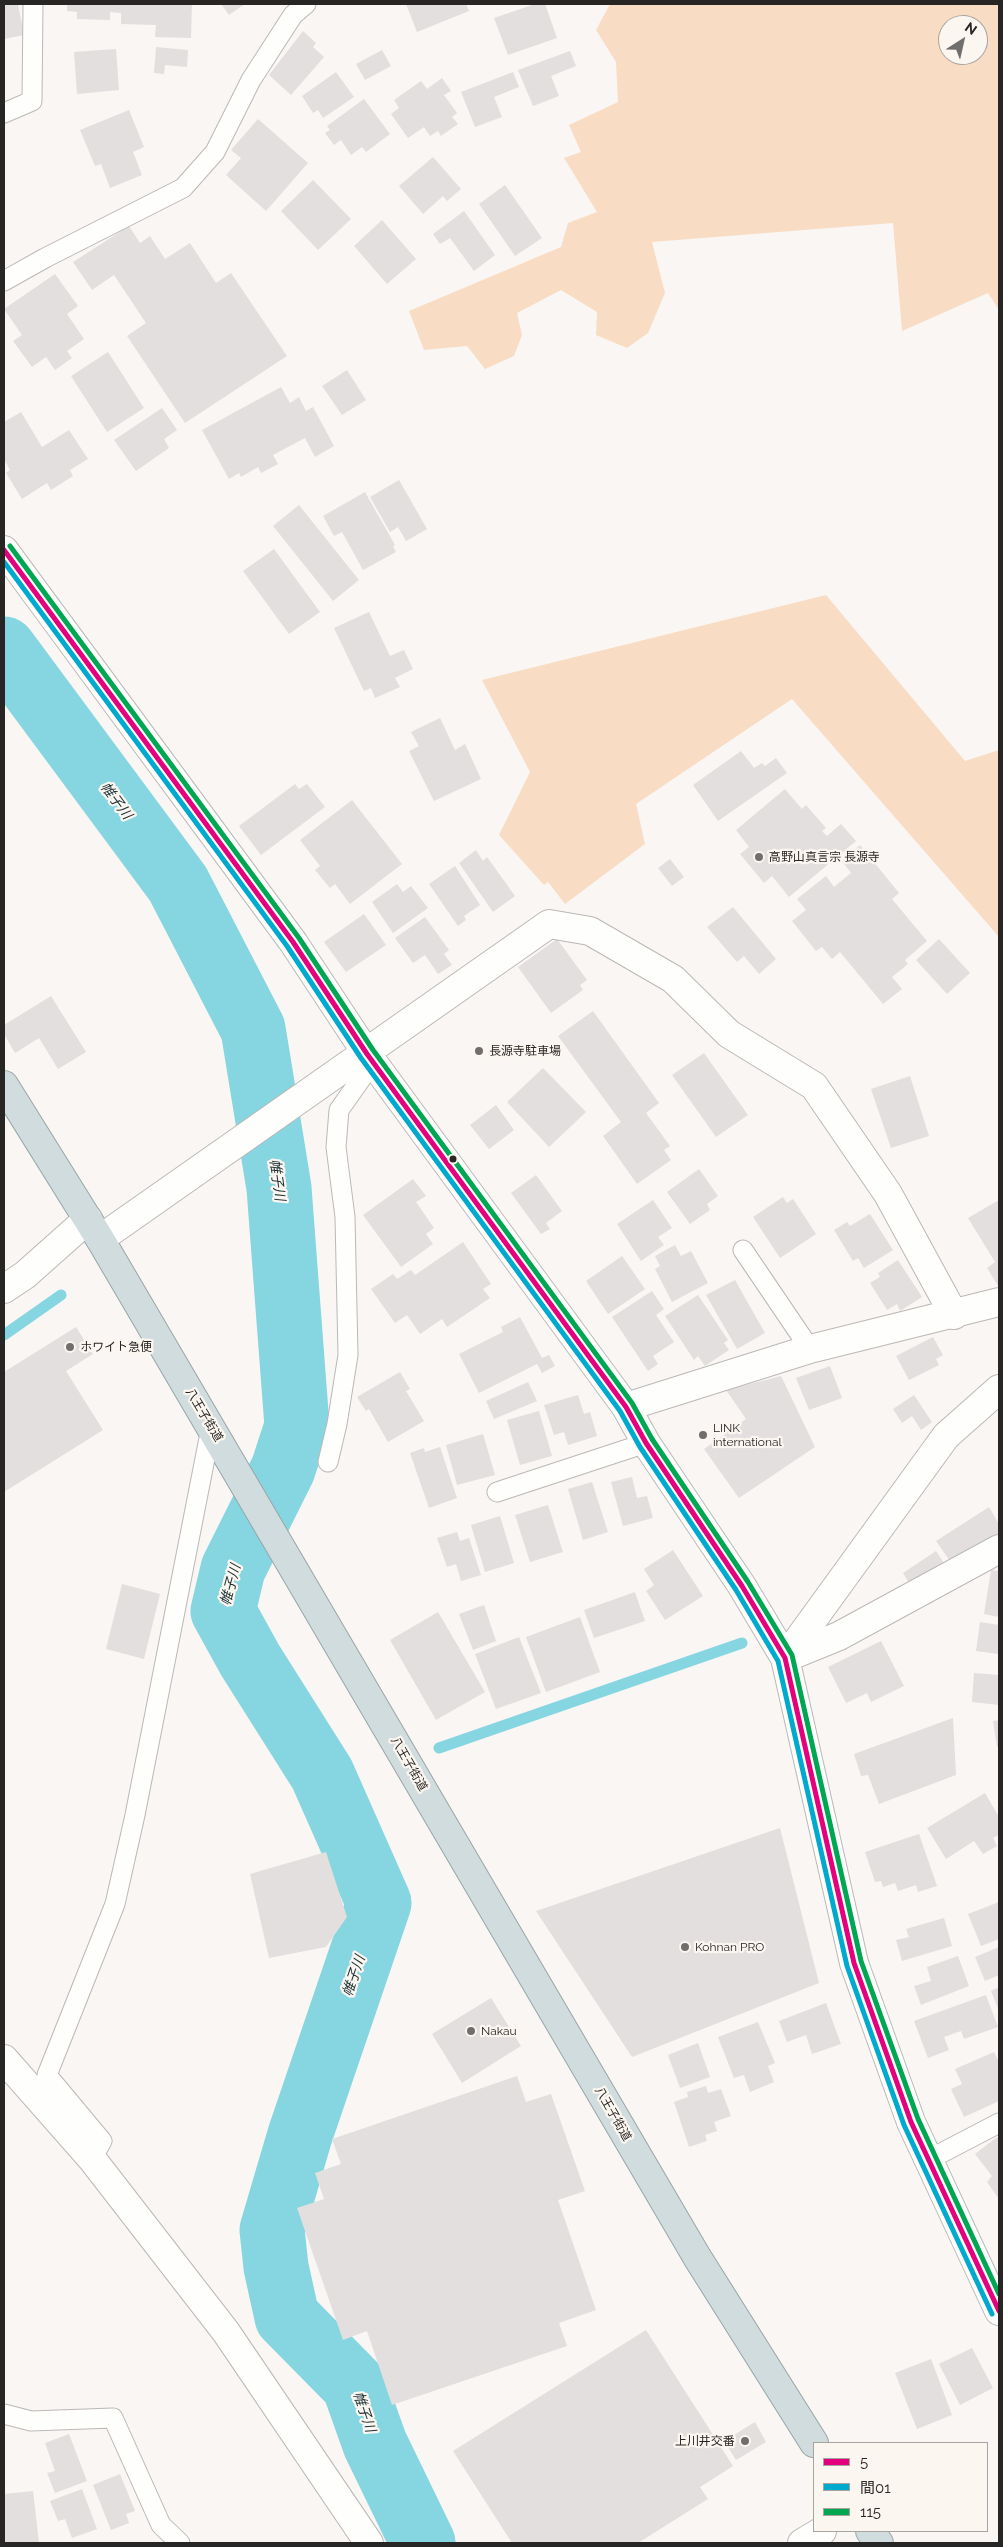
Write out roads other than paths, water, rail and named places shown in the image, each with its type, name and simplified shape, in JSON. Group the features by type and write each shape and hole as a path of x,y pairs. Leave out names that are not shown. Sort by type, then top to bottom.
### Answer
{"highway":[{"name":"八王子街道","path":"4,1085 94,1229 242,1478 697,2257 813,2442"},
{"path":"871,2532 879,2543"}],"street":[{"path":"4,550 293,942 370,1058 626,1407 646,1443 742,1586 786,1658 829,1860 854,1963 910,2122 999,2311"},
{"path":"4,1289 94,1229 248,1136 313,1091 370,1058 549,924 590,931 673,979 729,1034 814,1086 888,1194 954,1315"},
{"path":"626,1407 810,1349 954,1315 999,1302"},
{"path":"786,1658 946,1436 999,1389"},
{"path":"786,1658 839,1636 999,1549"},
{"path":"4,2059 92,2160 226,2332 369,2543"},
{"path":"802,2543 820,2532"}],"lane":[{"path":"4,113 32,101 33,4"},
{"path":"4,281 45,258 183,188 215,152 251,80 293,14 306,4"},
{"path":"328,1462 337,1424 348,1355 346,1217 336,1147 339,1110 370,1058"},
{"path":"743,1250 810,1349"},
{"path":"92,2160 102,2142 47,2075 115,1904 135,1815 211,1428"},
{"path":"497,1492 646,1443"},
{"path":"928,2160 999,2123"},
{"path":"4,2414 31,2421 113,2418 162,2525 180,2543"}],"waterway":[{"name":"帷子川","path":"4,649 178,884 253,1029 279,1188 297,1426 283,1469 233,1569 223,1611 250,1660 322,1774 379,1903 300,2135 272,2230 276,2267 287,2317 354,2385 375,2444 423,2543"},
{"path":"259,1196 279,1188"},
{"path":"4,1335 61,1295"},
{"path":"439,1748 742,1643"}],"place":[{"name":"高野山真言宗 長源寺","path":"759,857"},
{"name":"長源寺駐車場","path":"479,1051"},
{"name":"ホワイト急便","path":"70,1347"},
{"name":"LINK international","path":"703,1435"},
{"name":"Kohnan PRO","path":"685,1947"},
{"name":"Nakau","path":"471,2031"},
{"name":"上川井交番","path":"745,2441"}]}
